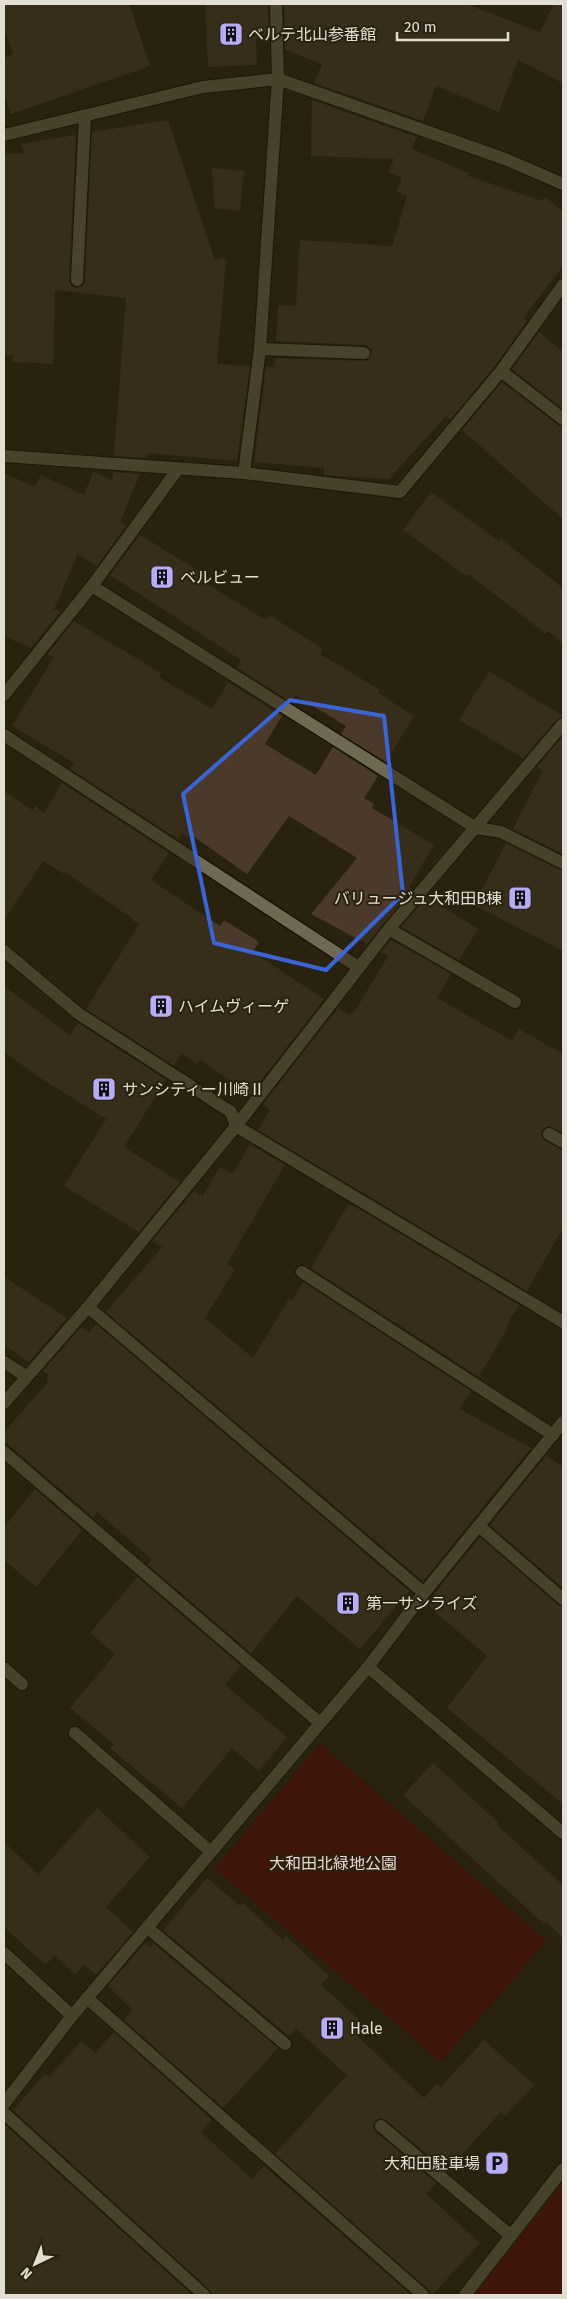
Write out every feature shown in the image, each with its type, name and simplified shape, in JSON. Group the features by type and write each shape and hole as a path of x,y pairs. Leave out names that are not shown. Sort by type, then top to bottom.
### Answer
{"street":[{"path":"244,473 260,349 278,79 276,4"},
{"path":"4,136 203,87 278,79 505,159 563,184"},
{"path":"77,280 85,116"},
{"path":"4,456 244,473 400,492 501,371 563,285"},
{"path":"260,349 364,353"},
{"path":"501,371 563,419"},
{"path":"4,695 92,586 178,469"},
{"path":"92,586 476,828 501,832 563,863"},
{"path":"4,1402 88,1307 236,1126 358,967 563,724"},
{"path":"4,735 358,967"},
{"path":"389,929 515,1002"},
{"path":"4,951 79,1014 231,1112 236,1126 563,1322"},
{"path":"549,1134 563,1142"},
{"path":"302,1272 553,1435"},
{"path":"88,1307 424,1592"},
{"path":"4,1362 27,1377"},
{"path":"4,2104 72,2016 368,1666 424,1592 480,1527 563,1422"},
{"path":"4,1452 320,1723"},
{"path":"480,1527 563,1599"},
{"path":"368,1666 563,1833"},
{"path":"4,1668 22,1684"},
{"path":"75,1733 211,1852"},
{"path":"148,1928 285,2044"},
{"path":"4,1953 72,2016"},
{"path":"87,1998 423,2295"},
{"path":"4,2114 204,2295"},
{"path":"381,2126 511,2236"},
{"path":"465,2295 563,2169"}],"highlighted area":[{"path":"290,700 384,716 403,894 326,970 214,943 183,794"}],"green space":[{"name":"大和田北緑地公園","path":"320,1743 547,1941 441,2062 215,1869"},
{"path":"563,2183 563,2295 474,2295"}],"building":[{"path":"4,4 129,4 150,66 11,114 4,94 4,58 13,54 4,28"},
{"name":"ベルテ北山参番館","path":"205,4 268,4 269,43 256,38 257,65 208,67"},
{"path":"284,4 466,4 540,32 554,4 563,4 563,83 518,60 499,112 436,86 423,121 314,83 322,64 285,50"},
{"path":"312,100 417,137 412,149 469,173 468,176 542,201 545,197 563,211 563,266 523,318 527,321 495,366 450,420 446,416 389,479 324,475 324,468 254,462 266,367 275,367 275,358 364,361 368,360 372,354 371,349 364,345 276,341 278,305 296,306 300,240 392,246 407,196 396,191 402,178 388,172 394,159 311,156"},
{"path":"168,120 215,260 226,258 217,364 250,366 237,461 148,453 146,458 114,456 126,298 55,290 53,364 13,362 13,355 4,355 4,153 24,154 21,144 76,135 69,280 72,287 77,288 84,285 85,280 92,132"},
{"path":"212,168 244,171 240,211 214,208"},
{"path":"539,332 563,352 563,409 512,369"},
{"path":"502,382 563,427 563,519 462,430"},
{"path":"93,472 112,480 113,472 140,474 120,522 126,526 97,566 78,554 54,609 60,612 31,648 4,636 4,473 35,487 41,475 84,495"},
{"path":"431,492 500,542 501,539 563,588 563,643 548,631 546,634 468,574 466,576 403,530"},
{"path":"140,535 202,573 199,579 266,620 269,615 323,649 320,654 380,690 378,693 414,716 386,762 341,734 346,726 295,695 291,702 237,668 241,660 110,575"},
{"path":"74,621 161,673 159,677 212,709 228,682 282,716 265,744 316,775 333,747 378,776 364,798 374,804 372,808 434,845 409,887 412,889 367,944 311,914 357,858 289,816 247,874 190,834 188,837 182,833 178,839 70,769 74,763 12,726 54,657 47,655"},
{"path":"489,671 563,716 557,719 523,758 459,720"},
{"path":"563,736 563,854 513,829 543,770 537,767"},
{"path":"62,783 169,853 151,880 220,926 224,920 259,942 253,952 324,999 250,1095 200,1059 197,1064 182,1054 174,1066 86,1009 139,924 133,919 65,872 64,874 43,861 4,920 4,791 32,810 35,806 44,813"},
{"name":"バリュージュ大和田B棟","path":"506,843 563,871 563,951 474,905"},
{"path":"427,897 478,929 459,960 401,927"},
{"path":"391,940 451,974 437,998 512,1041 519,1029 563,1054 563,1133 548,1126 542,1130 541,1134 545,1141 563,1150 563,1228 527,1291 258,1130 270,1110 263,1104 338,1008 349,1015 353,1014 388,956 381,952"},
{"path":"4,986 70,1035 78,1023 166,1080 124,1147 180,1182 139,1232 64,1186 106,1119 42,1079 4,1052"},
{"path":"250,1144 285,1165 227,1264 235,1269 205,1318 253,1358 289,1299 292,1301 303,1282 471,1391 460,1409 531,1448 423,1581 106,1312 162,1247 152,1241 194,1191 203,1196 220,1167 233,1174"},
{"path":"349,1203 519,1305 479,1377 311,1268"},
{"path":"4,1277 67,1318 29,1362 4,1345"},
{"path":"96,1324 409,1591 360,1649 297,1596 251,1653 147,1564 152,1559 97,1512 93,1517 4,1441 4,1432 49,1381 46,1378 49,1375 43,1371 81,1327 89,1332"},
{"path":"546,1456 563,1466 563,1588 490,1525"},
{"path":"35,1489 82,1530 36,1587 4,1560 4,1527"},
{"path":"480,1537 558,1605 563,1607 563,1804 447,1708 487,1656 426,1604"},
{"path":"137,1577 241,1666 225,1685 287,1737 259,1771 232,1748 182,1808 110,1748 114,1744 70,1708 115,1654 90,1633"},
{"path":"433,1763 563,1885 563,1938 546,1922 544,1924 403,1795"},
{"path":"97,1808 150,1857 106,1907 133,1932 96,1975 84,1964 75,1974 54,1955 46,1965 4,1927 4,1842 38,1874"},
{"path":"207,1878 240,1906 243,1903 283,1940 286,1936 329,1976 321,1985 366,2026 357,2036 424,2098 437,2083 441,2087 484,2040 534,2085 505,2116 501,2112 447,2171 386,2120 379,2118 375,2121 373,2128 376,2132 436,2183 426,2194 480,2243 432,2295 428,2289 275,2154 347,2075 296,2029 289,2036 163,1930"},
{"path":"145,1943 150,1947 153,1943 278,2048 223,2108 124,2020 133,2010 108,1986"},
{"path":"114,2032 212,2120 201,2132 252,2179 264,2166 411,2295 212,2295 209,2289 13,2110 45,2074 49,2077 81,2041 95,2053"},
{"path":"4,2124 192,2295 4,2295"}],"place":[{"name":"ベルテ北山参番館","path":"231,34"},
{"name":"ベルビュー","path":"162,577"},
{"name":"バリュージュ大和田B棟","path":"520,898"},
{"name":"ハイムヴィーゲ","path":"161,1006"},
{"name":"サンシティー川崎Ⅱ","path":"104,1089"},
{"name":"第一サンライズ","path":"348,1603"},
{"name":"Hale","path":"332,2028"},
{"name":"大和田駐車場","path":"497,2163"}]}
